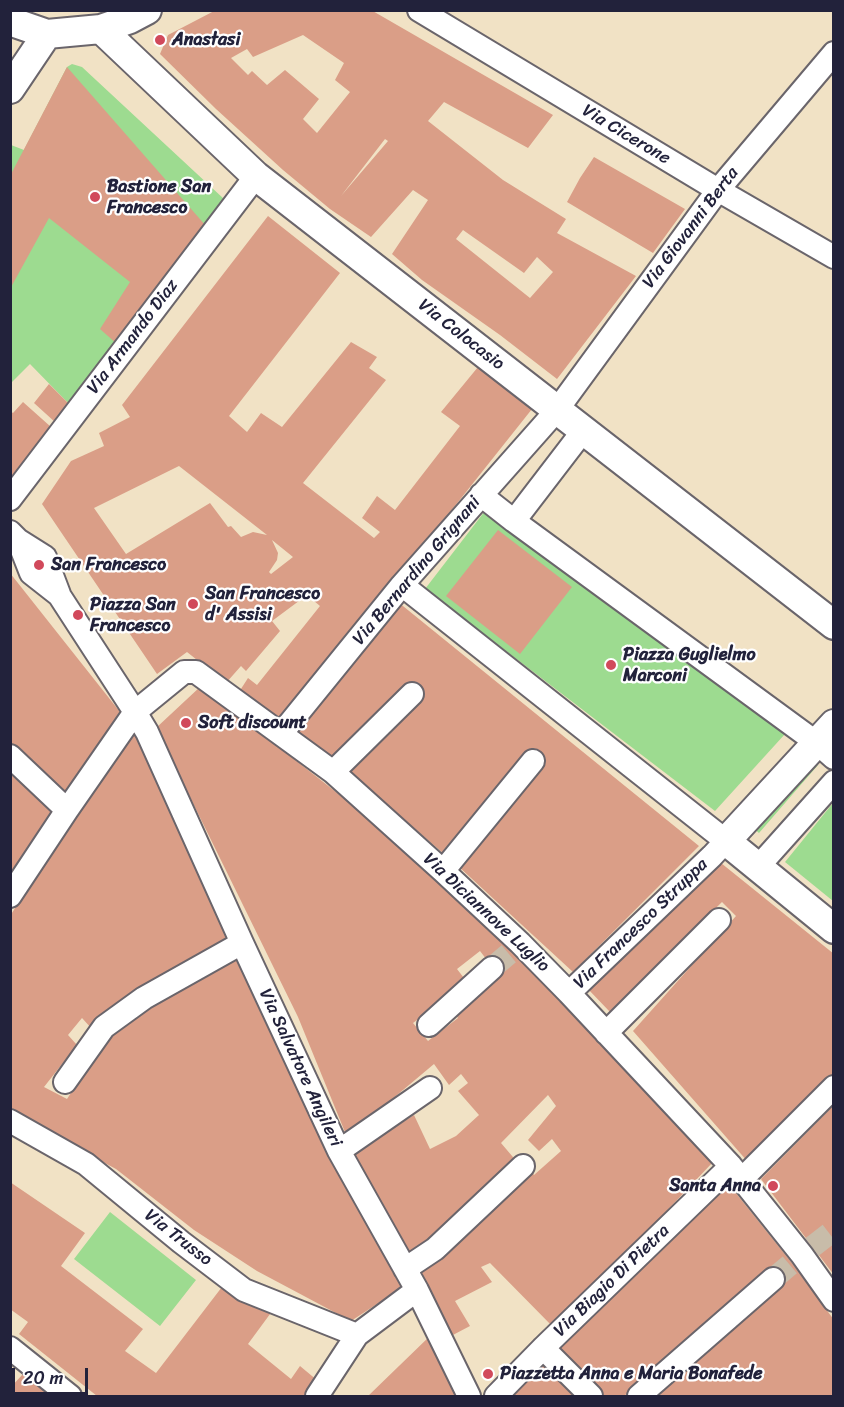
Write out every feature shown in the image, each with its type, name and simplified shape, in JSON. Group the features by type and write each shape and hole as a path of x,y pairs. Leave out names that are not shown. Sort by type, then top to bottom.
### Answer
{"street":[{"path":"10,20 47,34 101,29 130,19 147,10"},
{"name":"Via Cicerone","path":"419,10 834,257"},
{"name":"Via Colocasio","path":"101,29 256,176 834,625"},
{"path":"10,89 47,34"},
{"name":"Via Giovanni Berta","path":"557,410 718,190 834,53"},
{"name":"Via Armando Diaz","path":"10,499 256,176"},
{"name":"Via Bernardino Grignani","path":"281,734 402,585 557,410"},
{"path":"514,520 583,431"},
{"path":"481,495 829,738 719,849"},
{"path":"10,896 67,810 137,722 59,596 31,573 14,536"},
{"path":"402,585 719,849 758,868 834,928"},
{"name":"Via Diciannove Luglio","path":"137,722 184,672 196,672 333,772 443,871 516,947 569,993 736,1173 802,1255 834,1300"},
{"path":"333,772 412,694"},
{"name":"Via Salvatore Angileri","path":"137,722 339,1151 417,1290 469,1396"},
{"path":"10,756 67,810"},
{"path":"443,871 533,760"},
{"path":"758,868 834,782"},
{"name":"Via Francesco Struppa","path":"569,993 719,849"},
{"path":"606,1033 719,920"},
{"path":"65,1082 104,1027 144,998 242,943"},
{"path":"429,1025 492,968"},
{"name":"Via Biagio Di Pietra","path":"496,1396 543,1348 834,1087"},
{"path":"339,1151 430,1088"},
{"name":"Via Trusso","path":"10,1121 86,1164 244,1290 357,1335"},
{"path":"405,1269 435,1249 523,1167"},
{"path":"639,1396 772,1279"},
{"path":"317,1396 357,1335 417,1290"},
{"path":"10,1348 70,1396"},
{"path":"543,1348 591,1396"}],"green space":[{"path":"72,64 82,67 224,199 70,405 30,364 11,383 10,146 24,150 67,67"},
{"path":"485,511 602,601 785,734 715,811 425,589"},
{"path":"811,758 818,765 759,833 752,827"},
{"path":"833,803 833,901 785,862"},
{"path":"110,1212 196,1280 160,1326 74,1259"}],"building":[{"path":"216,10 371,10 553,115 528,148 444,102 428,121 503,180 566,219 557,233 636,276 557,379 422,280 392,254 428,200 413,190 371,237 330,209 283,170 160,54 168,35","holes":["303,35 344,63 335,80 350,92 317,133 303,119 319,99 285,70 267,85 252,71 248,75 231,58 247,49 253,57","385,139 388,141 341,196","463,230 524,273 537,257 553,272 530,298 456,239"]},
{"name":"Bastione San Francesco","path":"67,67 206,226 117,344 100,329 130,282 49,218 10,289 10,176"},
{"path":"594,157 685,209 653,253 567,202"},
{"path":"268,216 340,273 229,416 247,432 261,413 282,427 351,342 377,357 369,368 386,380 303,483 374,538 380,532 362,518 377,496 395,510 460,426 441,412 478,367 532,409 280,723 239,692 248,678 257,685 320,606 307,595 272,621 280,631 246,671 241,666 226,683 187,652 157,674 42,504 71,461 104,446 99,433 130,417 122,405","holes":["179,466 267,535 253,532 241,537 231,526 228,527 210,503 126,554 94,508","272,540 293,557 271,574 269,572 277,560 278,553"]},
{"path":"49,384 70,405 56,423 34,403"},
{"path":"23,402 51,427 10,481 10,411 13,413"},
{"path":"498,530 572,587 520,654 446,596"},
{"path":"10,573 124,717 66,801 10,748"},
{"path":"398,602 699,846 573,972 458,866 343,767 293,732"},
{"path":"201,686 364,814 558,993 713,1162 555,1329 490,1263 481,1267 492,1282 455,1301 470,1326 451,1336 415,1270 528,1167 534,1175 561,1151 552,1139 539,1151 528,1140 556,1106 548,1095 501,1143 518,1163 409,1259 351,1155 414,1115 430,1149 456,1136 479,1115 458,1091 468,1083 461,1074 449,1085 434,1064 347,1137 298,1017 156,728","holes":["480,951 500,977 454,1013 458,1018 428,1041 413,1023 467,982 457,969"]},
{"path":"134,731 229,939 92,1029 82,1018 68,1035 77,1045 44,1087 67,1099 110,1033 151,1004 236,955 305,1105 406,1285 351,1321 257,1271 194,1230 116,1169 10,1112 10,916 74,816"},
{"path":"10,761 61,810 10,883"},
{"path":"721,863 834,954 834,1075 748,1162 633,1031 736,916 722,902 610,1012 587,988"},
{"path":"834,1105 834,1275 761,1179"},
{"path":"10,1182 85,1233 61,1266 143,1329 125,1351 156,1373 225,1283 273,1310 248,1344 291,1379 300,1366 318,1381 310,1396 97,1396 19,1334 28,1322 10,1309"},
{"path":"727,1182 834,1320 834,1396 652,1396 768,1274 624,1396 601,1396 555,1349"},
{"path":"431,1335 456,1396 368,1396"},
{"path":"547,1362 579,1396 513,1396"},
{"path":"23,1374 51,1396 10,1396 10,1388"}],"tunnel":[{"path":"492,968 512,951"},
{"path":"812,1247 834,1230"},
{"path":"773,1279 792,1263"}],"place":[{"name":"Anastasi","path":"160,40"},
{"name":"Bastione San Francesco","path":"95,197"},
{"name":"San Francesco","path":"39,565"},
{"name":"San Francesco d' Assisi","path":"193,604"},
{"name":"Piazza San Francesco","path":"78,615"},
{"name":"Piazza Guglielmo Marconi","path":"611,665"},
{"name":"Soft discount","path":"186,723"},
{"name":"Santa Anna","path":"773,1186"},
{"name":"Piazzetta Anna e Maria Bonafede","path":"488,1374"}]}
